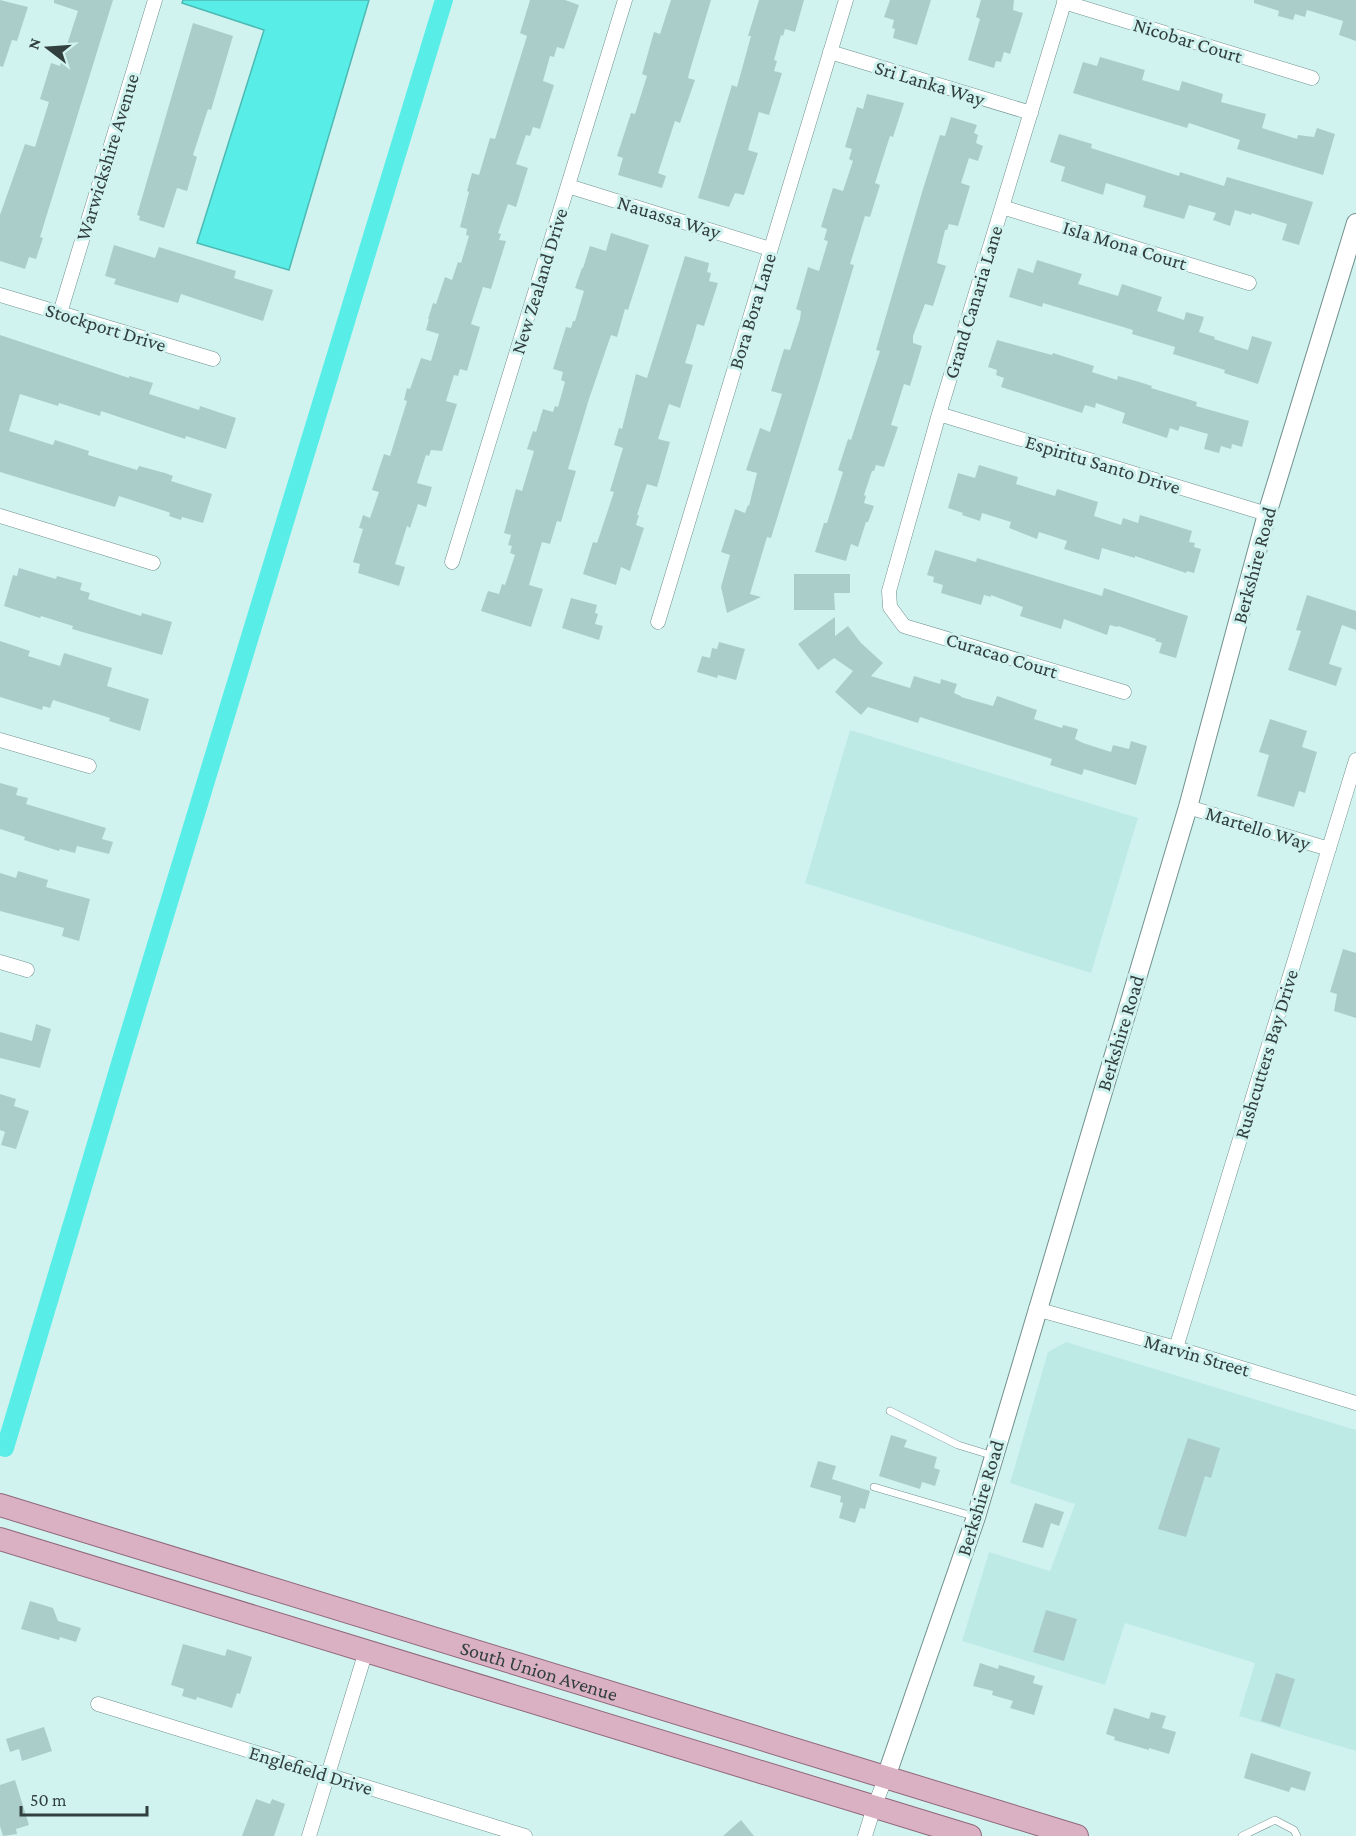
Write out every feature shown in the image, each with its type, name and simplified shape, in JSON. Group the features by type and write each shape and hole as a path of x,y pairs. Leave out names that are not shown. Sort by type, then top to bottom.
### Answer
{"main road":[{"name":"South Union Avenue","path":"0,1505 1077,1836"},
{"name":"South Union Avenue","path":"0,1539 970,1836"}],"street":[{"name":"Warwickshire Avenue","path":"60,313 154,0"},
{"name":"New Zealand Drive","path":"452,562 625,0"},
{"name":"Bora Bora Lane","path":"658,622 846,0"},
{"name":"Nicobar Court","path":"1065,1 1312,78"},
{"name":"Grand Canaria Lane","path":"890,607 889,591 939,414 1065,1"},
{"name":"Sri Lanka Way","path":"830,52 1031,113"},
{"name":"Nauassa Way","path":"568,186 770,249"},
{"name":"Isla Mona Court","path":"1002,207 1249,284"},
{"name":"Berkshire Road","path":"865,1836 994,1456 1036,1309 1188,807 1267,514 1356,223"},
{"name":"Stockport Drive","path":"0,295 213,359"},
{"name":"Espiritu Santo Drive","path":"939,414 1267,514"},
{"path":"0,516 153,563"},
{"name":"Curacao Court","path":"890,607 904,626 1124,692"},
{"path":"0,740 89,766"},
{"name":"Rushcutters Bay Drive","path":"1176,1348 1356,760"},
{"name":"Martello Way","path":"1188,807 1329,849"},
{"path":"0,962 27,970"},
{"name":"Marvin Street","path":"1036,1309 1176,1348 1356,1403"},
{"path":"309,1836 366,1651"},
{"name":"Englefield Drive","path":"98,1704 525,1836"}],"lane":[{"path":"890,1411 958,1445 994,1456"},
{"path":"874,1486 975,1517"},
{"path":"1242,1836 1275,1821 1294,1830 1297,1836"}],"shaded area":[{"path":"850,730 1138,818 1091,973 805,883"},
{"path":"1066,1342 1356,1430 1356,1751 1239,1716 1255,1663 1125,1623 1105,1685 962,1641 989,1552 1050,1571 1075,1504 1010,1483 1048,1352"}],"water":[{"path":"183,0 369,0 289,270 197,243 264,30 182,3"}],"building":[{"path":"0,0 28,7 17,41 12,40 3,67 0,66"},
{"path":"54,0 113,0 40,237 43,238 36,259 29,257 25,269 0,261 0,215 25,144 35,147 49,102 40,99 51,63 60,66 78,11 54,3"},
{"path":"530,0 565,0 579,5 564,49 557,47 554,57 550,56 543,81 554,85 540,129 533,127 530,136 526,135 516,164 528,168 516,207 508,204 498,233 501,234 499,240 506,241 491,289 483,287 471,324 480,327 467,371 460,369 458,376 454,375 446,401 457,404 442,451 431,450 429,456 426,455 417,483 432,487 426,507 418,504 410,528 407,526 395,564 405,567 399,586 358,573 360,564 353,562 363,529 359,528 363,515 370,518 379,492 372,490 384,454 390,456 407,401 404,400 407,388 410,389 421,358 431,361 439,334 426,330 428,319 445,277 452,280 458,262 461,263 469,236 466,235 467,229 460,227 469,192 467,191 472,173 479,175 490,138 495,139 527,36 520,33"},
{"path":"671,0 711,0 688,78 695,80 680,123 675,121 658,173 666,176 662,188 618,175 623,158 617,156 631,113 635,114 647,76 642,74 654,32 660,34"},
{"path":"759,0 804,0 795,32 785,29 783,36 781,35 774,60 777,61 774,71 782,73 769,115 759,112 748,150 758,153 744,195 735,193 729,207 698,198 732,85 737,87 751,36 748,36"},
{"path":"890,0 931,0 917,45 893,38 894,20 884,17"},
{"path":"981,0 1014,0 1013,10 1023,13 1010,54 1004,52 1001,62 996,61 994,68 968,60 980,19 976,17"},
{"path":"1254,0 1356,0 1356,41 1339,35 1343,21 1307,10 1305,17 1295,14 1293,20 1278,16 1279,11 1254,3"},
{"path":"193,23 233,36 211,110 208,109 193,155 197,157 187,191 177,188 164,228 139,220 140,216 137,215"},
{"path":"1100,57 1145,70 1142,80 1179,91 1182,81 1223,94 1221,102 1266,114 1262,128 1297,139 1298,135 1314,137 1317,128 1335,134 1323,175 1237,149 1240,140 1189,123 1187,128 1073,93 1083,62 1097,66"},
{"path":"867,94 904,103 893,137 890,136 875,183 880,185 870,217 865,216 850,264 854,265 819,383 771,538 767,537 750,594 761,597 727,613 721,587 730,555 721,552 735,509 745,513 749,506 757,473 746,470 760,428 770,432 782,394 771,391 784,349 790,350 800,319 801,311 796,309 808,267 819,271 828,241 824,240 827,229 821,227 833,188 843,191 853,161 849,159 852,149 845,147 857,107 863,109"},
{"path":"951,117 977,125 974,133 978,135 976,143 983,146 978,161 969,158 961,183 970,186 958,226 949,224 945,230 937,263 946,266 933,306 925,304 913,336 913,343 922,346 910,386 904,384 891,425 898,427 884,467 876,465 872,471 864,495 866,496 864,503 874,506 858,547 851,544 846,561 815,552 843,472 838,470 848,439 851,440 880,351 876,350 923,189 940,135 945,136"},
{"path":"1059,134 1092,144 1091,148 1179,176 1180,172 1224,186 1227,177 1313,202 1299,245 1282,240 1287,224 1252,213 1251,215 1235,210 1230,226 1213,220 1216,213 1189,205 1184,219 1143,207 1146,196 1106,183 1103,195 1061,181 1065,167 1050,162"},
{"path":"611,233 649,245 628,310 625,309 617,337 611,335 589,399 568,469 576,471 561,522 557,521 550,544 542,542 529,585 543,589 531,627 481,611 488,591 499,594 502,584 505,585 515,555 510,553 512,546 508,545 511,535 504,533 516,489 522,491 534,451 527,449 533,431 536,432 543,409 553,412 555,406 558,407 565,382 561,380 563,372 553,369 566,327 571,328 575,321 584,291 575,288 590,246 606,251"},
{"path":"114,245 155,258 159,247 236,271 234,278 273,290 263,321 181,294 178,303 114,284 116,279 105,276"},
{"path":"685,256 709,263 707,272 711,273 709,281 718,283 704,326 697,324 685,363 693,365 680,408 669,404 658,439 670,442 657,487 647,484 637,515 639,515 636,525 644,528 630,571 621,567 616,585 583,574 593,542 597,543 614,492 610,491 623,448 614,445 619,428 622,429 636,374 647,378"},
{"path":"1037,260 1082,274 1078,284 1118,296 1122,284 1162,297 1157,311 1184,320 1186,312 1204,317 1199,332 1215,337 1214,339 1248,350 1252,336 1272,342 1258,384 1224,373 1225,370 1173,354 1175,347 1132,334 1133,330 1043,303 1042,307 1009,297 1018,268 1033,273"},
{"path":"0,335 129,378 129,376 153,383 149,394 199,410 200,406 236,418 226,449 186,436 185,439 101,411 100,416 20,394 9,431 53,445 55,440 89,451 88,455 137,470 139,466 165,473 173,476 171,481 212,494 203,523 182,517 181,520 169,516 168,512 119,496 115,507 0,472"},
{"path":"997,340 1052,355 1053,353 1094,366 1092,372 1117,380 1118,376 1136,381 1197,402 1196,406 1249,421 1242,447 1232,444 1231,449 1221,446 1219,453 1204,449 1208,434 1180,426 1178,431 1170,428 1167,438 1122,423 1125,413 1096,403 1095,408 1085,405 1082,413 1001,387 1004,378 996,375 997,370 988,367"},
{"path":"979,465 1018,477 1016,484 1055,496 1057,489 1098,502 1094,516 1121,525 1123,518 1138,523 1140,515 1192,531 1189,542 1195,543 1194,547 1201,549 1194,573 1187,571 1186,573 1102,548 1099,560 1064,549 1067,541 1039,532 1037,539 1009,528 1011,522 982,513 980,521 948,508 958,473 975,478"},
{"path":"935,550 976,562 977,558 1102,596 1104,588 1188,616 1176,658 1159,653 1162,643 1155,641 1156,639 1118,626 1110,625 1107,635 1064,619 1061,629 1020,616 1023,607 991,595 991,597 984,595 981,605 941,593 943,585 933,582 934,577 927,575"},
{"path":"19,568 56,579 57,576 82,583 80,590 90,593 88,599 141,616 142,613 172,622 162,655 72,629 73,626 4,606 13,575 17,576"},
{"path":"794,574 850,574 850,593 834,593 835,610 794,610"},
{"path":"1307,595 1356,611 1356,630 1342,625 1329,664 1342,668 1336,686 1288,670 1301,631 1296,630"},
{"path":"571,598 597,605 595,613 598,614 595,624 603,626 599,640 562,628"},
{"path":"835,617 835,636 848,626 861,643 883,663 871,676 910,688 914,676 940,684 941,679 957,684 954,693 961,697 993,706 997,696 1037,710 1034,719 1062,728 1063,725 1078,729 1075,739 1111,752 1113,745 1129,749 1131,741 1147,746 1136,785 1084,769 1082,775 1050,765 1052,759 920,717 918,723 868,707 861,715 835,692 853,671 834,658 818,670 798,644"},
{"path":"0,641 30,651 28,656 60,666 64,653 112,668 107,686 149,699 140,731 109,721 110,718 53,700 50,708 43,706 42,710 0,697"},
{"path":"719,642 745,649 736,680 718,675 717,678 697,672 702,656 710,658 712,648 717,649"},
{"path":"1270,719 1307,731 1302,747 1317,752 1305,793 1299,791 1294,807 1257,796 1269,755 1259,752"},
{"path":"0,783 18,788 16,795 28,798 26,804 106,828 102,839 113,842 109,854 77,846 75,853 60,849 59,851 24,840 25,837 0,829"},
{"path":"18,871 48,880 46,887 90,899 79,941 62,936 64,928 0,911 0,873 16,878"},
{"path":"1343,949 1356,953 1356,1018 1334,1011 1337,994 1330,992"},
{"path":"36,1024 51,1029 40,1068 0,1058 0,1032 32,1041"},
{"path":"0,1094 16,1099 14,1106 29,1111 16,1149 1,1145 5,1132 0,1130"},
{"path":"891,1435 907,1440 904,1447 937,1457 934,1468 940,1470 935,1486 922,1482 920,1489 879,1476"},
{"path":"1188,1438 1220,1448 1211,1478 1205,1476 1186,1537 1158,1529"},
{"path":"818,1461 836,1466 832,1479 870,1491 865,1509 860,1508 855,1523 839,1518 843,1503 840,1502 841,1496 810,1487"},
{"path":"1035,1503 1064,1512 1059,1526 1051,1523 1043,1548 1022,1542"},
{"path":"30,1601 53,1608 58,1621 81,1628 76,1642 60,1637 59,1640 21,1629"},
{"path":"1046,1610 1077,1619 1064,1661 1033,1652"},
{"path":"183,1644 225,1656 227,1649 252,1657 240,1694 237,1693 232,1708 197,1697 196,1700 182,1696 184,1689 171,1685"},
{"path":"980,1663 998,1669 999,1665 1035,1676 1033,1683 1043,1686 1034,1715 1010,1708 1013,1701 992,1695 993,1691 973,1686"},
{"path":"1276,1673 1295,1679 1280,1727 1261,1721"},
{"path":"1114,1708 1149,1719 1151,1712 1166,1716 1162,1728 1176,1732 1169,1754 1114,1740 1115,1737 1106,1734"},
{"path":"44,1727 52,1751 22,1761 19,1749 10,1752 6,1739"},
{"path":"1251,1753 1311,1772 1305,1791 1291,1787 1289,1792 1244,1778"},
{"path":"15,1780 29,1825 16,1829 17,1834 3,1836 0,1826 0,1785"},
{"path":"256,1799 270,1804 272,1799 285,1804 274,1836 242,1836"},
{"path":"741,1820 754,1836 723,1836"}],"waterway":[{"path":"5,1448 444,0"}]}
